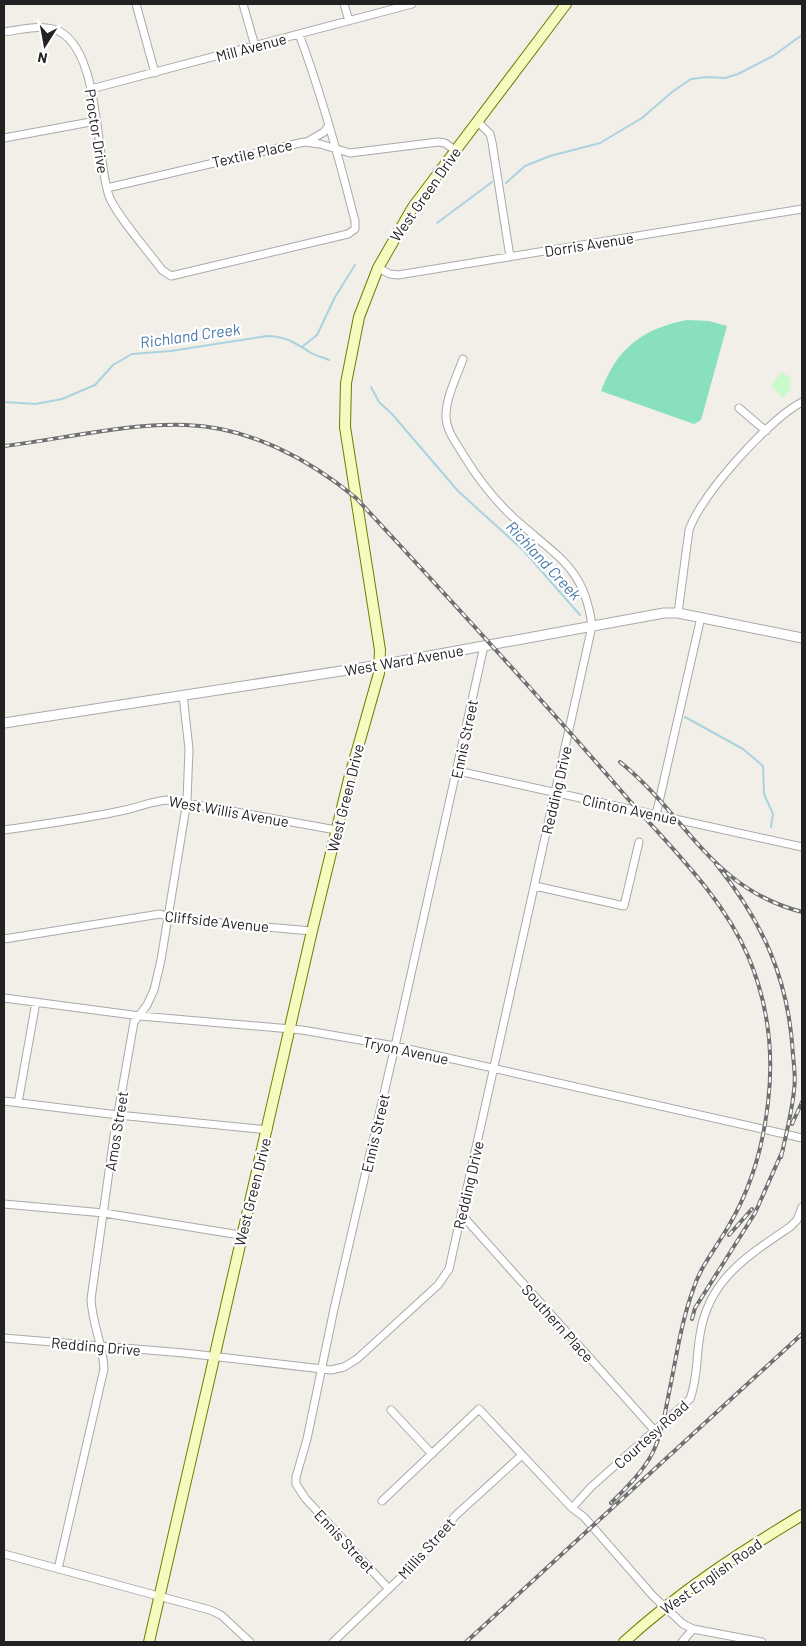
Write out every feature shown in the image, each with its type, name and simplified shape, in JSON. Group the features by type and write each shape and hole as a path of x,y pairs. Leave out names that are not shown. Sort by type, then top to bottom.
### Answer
{"main road":[{"name":"West Green Drive","path":"149,1642 158,1596 215,1357 240,1235 268,1130 336,830 380,665 380,650 345,427 346,386 350,354 359,317 378,268 413,207 566,4"},
{"name":"West English Road","path":"624,1642 665,1606 728,1560 802,1515"}],"street":[{"path":"136,4 155,73"},
{"path":"243,4 255,46"},
{"path":"344,4 349,21"},
{"name":"Mill Avenue","path":"90,89 412,4"},
{"name":"Proctor Drive","path":"4,32 44,28 55,30 67,36 78,48 90,89 107,188 112,203 162,270 170,276 348,234 355,229 356,221 336,150"},
{"path":"299,34 316,77 336,150"},
{"path":"4,138 96,121"},
{"path":"478,122 490,134 492,142 510,257"},
{"path":"307,142 324,132 329,125"},
{"name":"Textile Place","path":"107,188 307,142 350,153 438,142 446,143 456,151"},
{"name":"Dorris Avenue","path":"378,268 390,274 398,274 802,209"},
{"path":"463,359 448,405 446,417 449,430 472,470 495,499 522,526 564,560 580,581 590,610 592,626"},
{"path":"678,613 690,530 694,518 723,479 766,431 802,402"},
{"path":"739,408 766,431"},
{"name":"West Ward Avenue","path":"4,722 380,665 664,613 678,613 802,638"},
{"path":"656,814 702,618"},
{"name":"Redding Drive","path":"4,1338 103,1346 331,1370 350,1364 438,1285 449,1269 462,1215 592,626"},
{"name":"Ennis Street","path":"388,1588 305,1498 296,1484 297,1470 307,1439 334,1309 458,771 484,646"},
{"name":"Amos Street","path":"58,1569 104,1369 103,1346 93,1322 91,1299 118,1115 134,1022 140,1016 154,990 187,802 189,750 184,695"},
{"name":"Clinton Avenue","path":"458,771 802,847"},
{"name":"West Willis Avenue","path":"4,830 128,810 156,801 187,802 336,830"},
{"path":"535,886 624,906 638,842"},
{"name":"Cliffside Avenue","path":"4,939 160,914 168,917 312,931"},
{"name":"Tryon Avenue","path":"4,998 140,1016 290,1029 395,1046 802,1138"},
{"path":"18,1103 36,1002"},
{"path":"4,1101 268,1130"},
{"path":"4,1204 104,1213 240,1235"},
{"name":"Courtesy Road","path":"572,1508 591,1487 690,1399 696,1378 703,1316 717,1288 732,1269 790,1228 797,1220 802,1207"},
{"name":"Southern Place","path":"462,1215 655,1431"},
{"path":"382,1501 479,1409 592,1527 653,1596 683,1624 693,1629 762,1642"},
{"path":"392,1410 432,1454"},
{"name":"Millis Street","path":"333,1642 417,1562 455,1516 522,1455"},
{"path":"4,1554 216,1612 250,1642"},
{"path":"682,1642 693,1629"}],"green space":[{"path":"687,320 709,321 727,326 701,420 694,424 601,391 615,363 633,343 657,329"},
{"path":"781,372 791,378 790,390 783,398 771,386"}],"waterway":[{"path":"506,183 525,166 550,156 600,143 642,118 672,92 691,79 707,77 725,78 738,74 773,56 802,35"},
{"path":"437,223 492,182"},
{"path":"302,347 317,335 335,297 355,265"},
{"name":"Richland Creek","path":"4,402 36,404 62,399 95,385 113,365 132,354 171,351 267,336 279,337 290,341 313,354 329,360"},
{"name":"Richland Creek","path":"371,387 379,402 392,414 458,491 523,550 580,615"},
{"name":"Richland Creek","path":"685,717 743,749 763,766 764,794 773,814 771,827"}],"railway":[{"path":"4,446 141,426 186,425 209,427 255,439 298,458 318,470 356,498 528,685 695,874 737,934 755,974 768,1028 770,1084 763,1136 755,1167 743,1198 728,1227 704,1265 689,1301 664,1418 653,1452 639,1473 611,1503"},
{"path":"620,762 643,783 722,868 744,886 771,901 802,912"},
{"path":"716,864 733,886 760,930 771,953 786,1002 795,1081 781,1157"},
{"path":"792,1124 802,1102"},
{"path":"692,1319 695,1308 755,1213 783,1150"},
{"path":"729,1235 752,1209"},
{"path":"466,1642 802,1334"}]}
